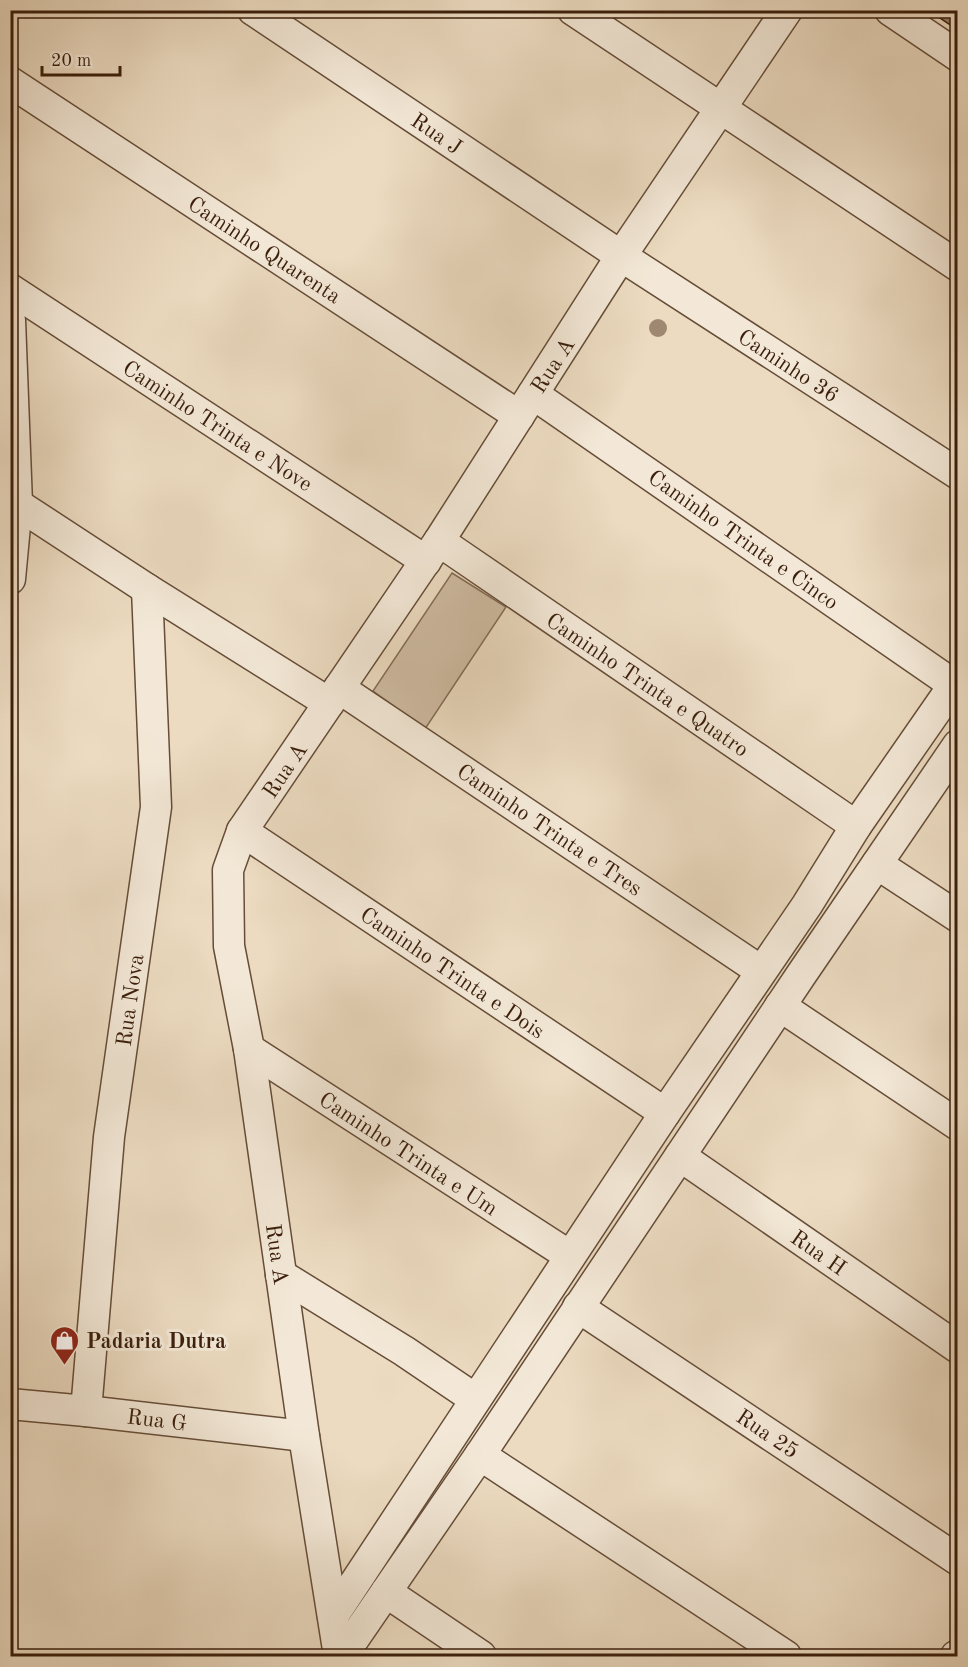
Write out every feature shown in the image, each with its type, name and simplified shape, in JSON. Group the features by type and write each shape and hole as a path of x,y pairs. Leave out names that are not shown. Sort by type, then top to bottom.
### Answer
{"street":[{"name":"Rua J","path":"253,10 621,256"},
{"path":"573,10 957,266"},
{"name":"Rua A","path":"340,1656 304,1436 249,1049 229,946 228,870 242,831 433,551 621,256 787,10"},
{"path":"890,10 957,56"},
{"name":"Caminho Quarenta","path":"10,82 526,405"},
{"name":"Caminho 36","path":"621,256 957,474"},
{"name":"Caminho Trinta e Nove","path":"10,290 433,551"},
{"path":"10,320 17,504 10,579"},
{"name":"Caminho Trinta e Cinco","path":"526,405 956,682"},
{"name":"Caminho Trinta e Tres","path":"17,504 147,589 334,696 760,971"},
{"name":"Caminho Trinta e Quatro","path":"433,551 856,826"},
{"name":"Rua Nova","path":"86,1411 109,1137 156,807 147,589"},
{"path":"333,1616 665,1113 760,971 802,913 856,826 956,682"},
{"path":"340,1656 480,1455 957,745"},
{"name":"Caminho Trinta e Dois","path":"242,831 665,1113"},
{"path":"877,864 957,917"},
{"path":"802,913 830,933"},
{"path":"780,1006 957,1125"},
{"name":"Caminho Trinta e Um","path":"249,1049 570,1256"},
{"name":"Rua H","path":"680,1156 957,1348"},
{"path":"281,1275 404,1351 475,1399"},
{"name":"Rua 25","path":"578,1307 957,1560"},
{"name":"Rua G","path":"10,1404 304,1436"},
{"path":"480,1455 786,1656"},
{"path":"386,1592 481,1656"}],"shaded area":[{"path":"452,573 506,607 425,729 373,691"}],"building":[{"path":"928,10 958,10 958,30"}],"place":[{"name":"Padaria Dutra","path":"65,1366"}]}
